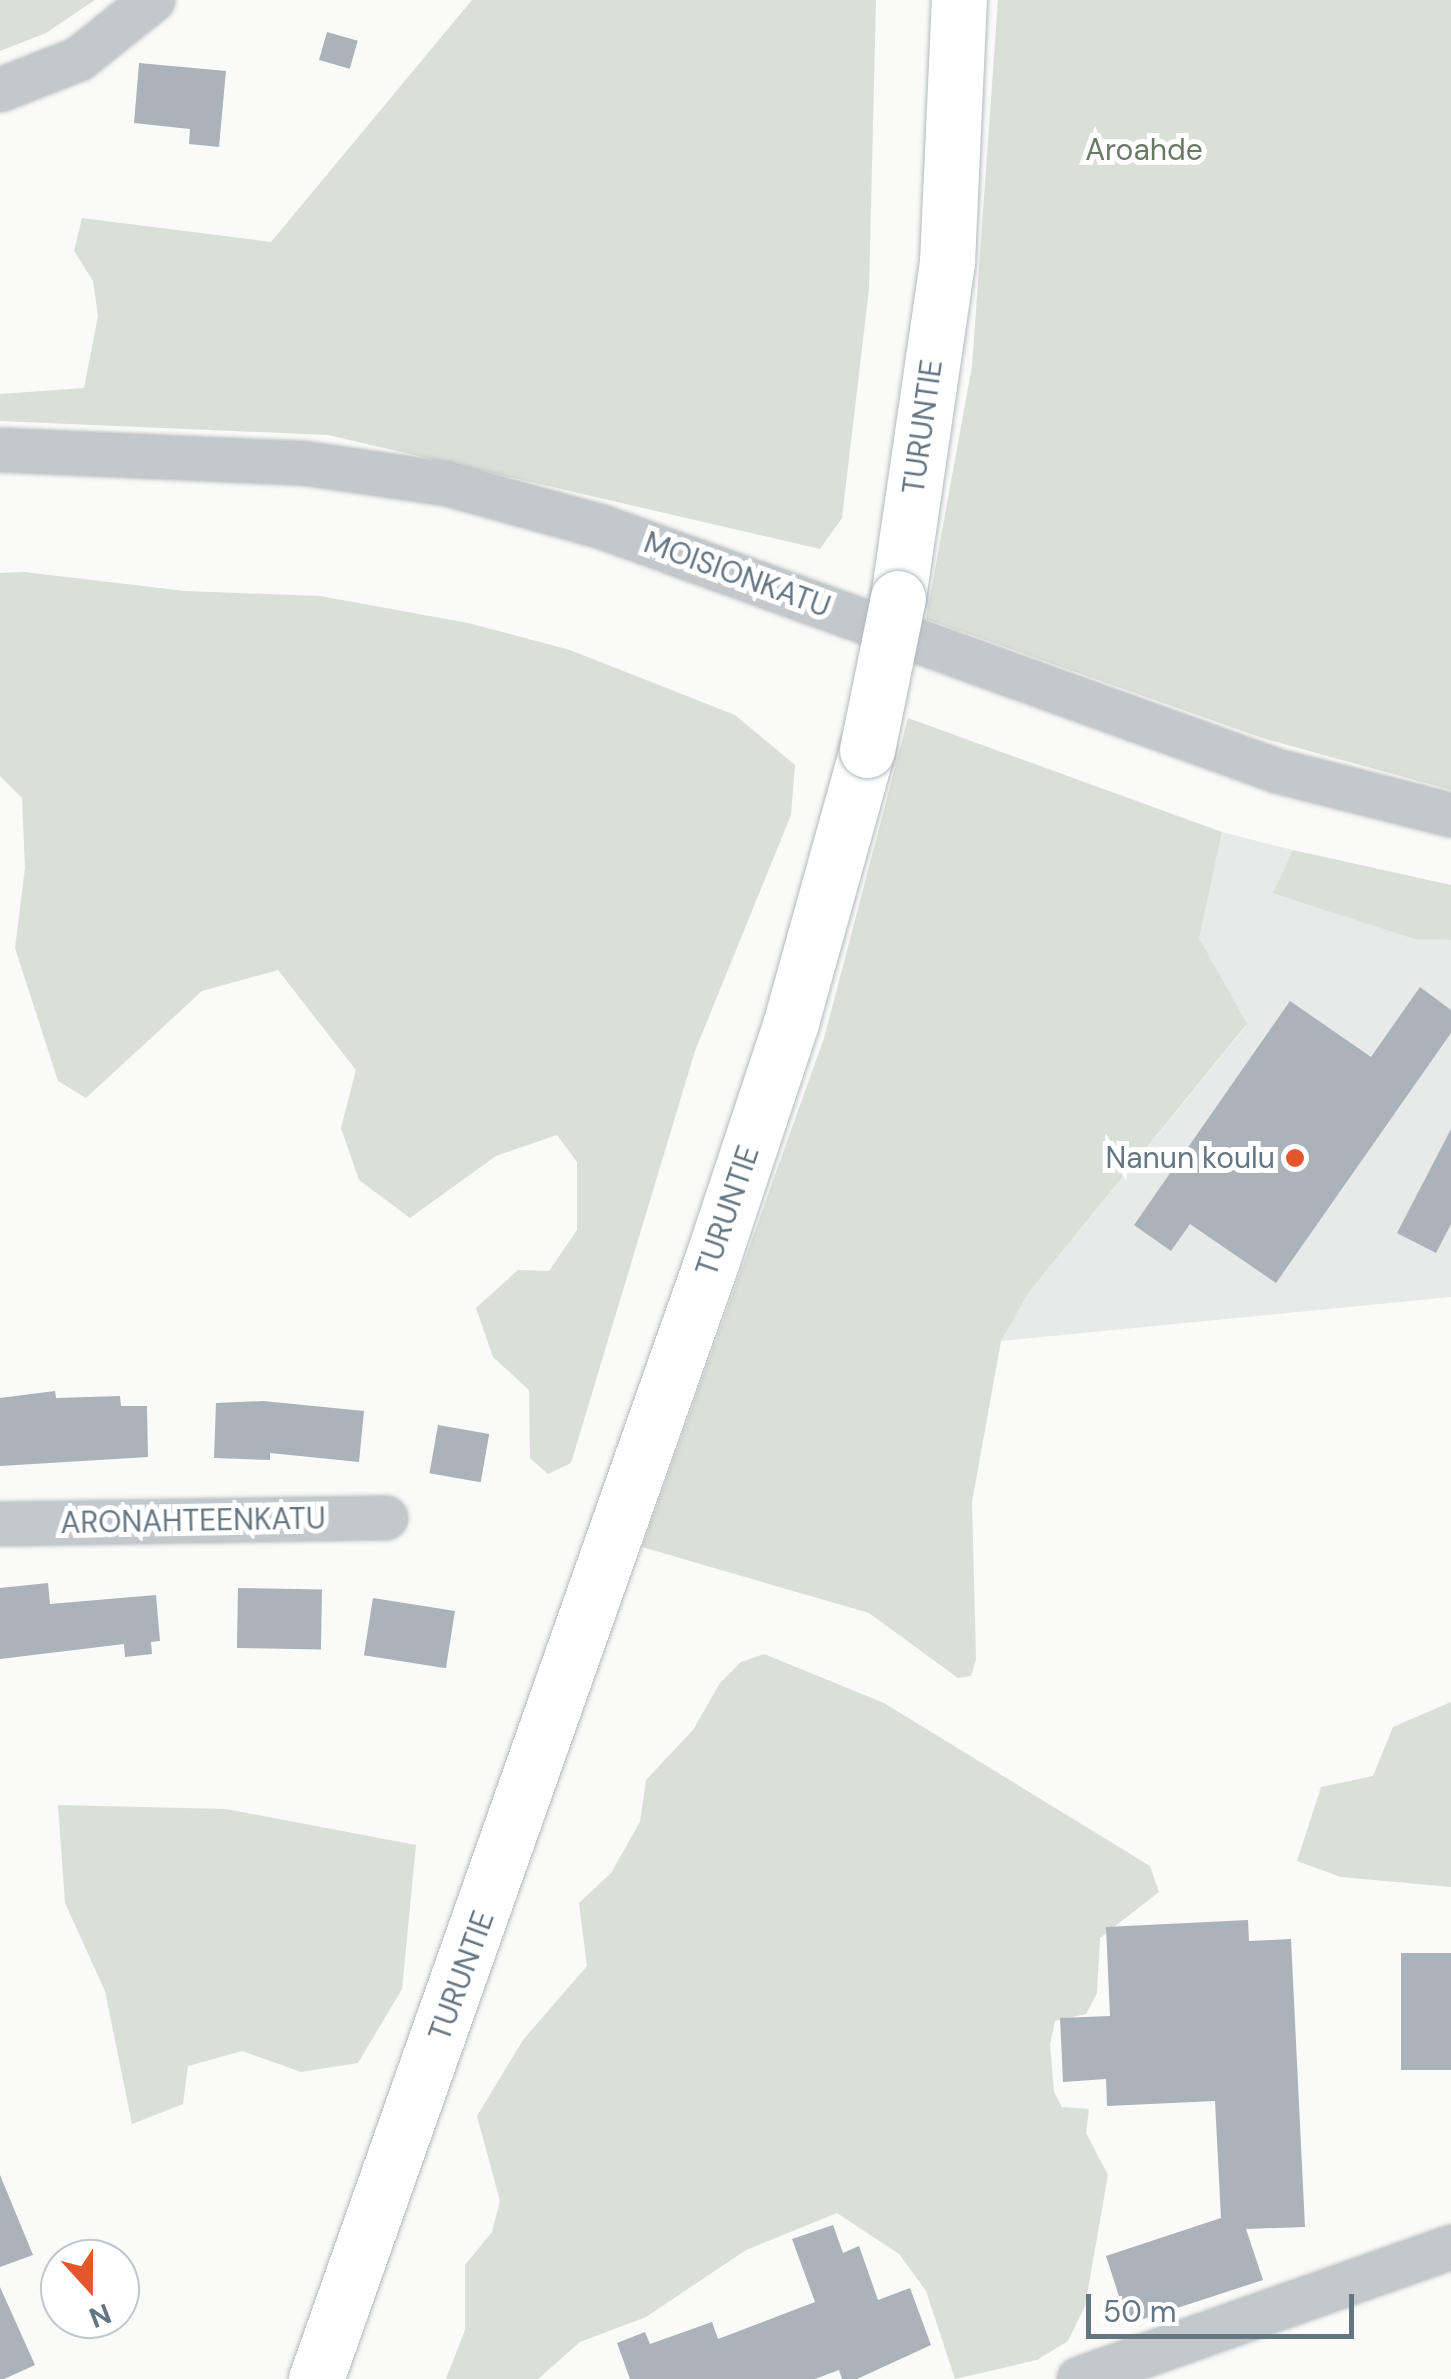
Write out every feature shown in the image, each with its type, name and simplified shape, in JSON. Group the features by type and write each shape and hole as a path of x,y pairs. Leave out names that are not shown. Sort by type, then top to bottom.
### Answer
{"highway":[{"name":"TURUNTIE","path":"316,2379 578,1654 791,1022 867,750 898,598 947,262 959,0"}],"street":[{"path":"0,90 79,59 153,0"},
{"name":"MOISIONKATU","path":"0,450 302,462 447,484 602,526 1277,770 1451,815"},
{"name":"ARONAHTEENKATU","path":"0,1524 386,1518"},
{"path":"1079,2379 1451,2247"}],"shaded area":[{"name":"Nanun koulu","path":"1222,832 1293,850 1274,892 1414,939 1451,940 1451,1297 1001,1341 1029,1292 1247,1025 1198,938"}],"green space":[{"path":"0,0 95,0 46,33 0,51"},
{"path":"472,0 876,0 869,289 842,518 820,549 328,435 0,421 0,394 84,388 98,316 93,281 74,251 82,218 271,242"},
{"name":"Aroahde","path":"998,0 1451,0 1451,790 1262,738 926,619 972,366"},
{"path":"24,572 185,591 320,596 468,623 570,650 735,715 795,765 791,815 695,1051 571,1463 548,1474 530,1458 529,1390 493,1357 476,1308 518,1270 549,1271 577,1230 577,1162 557,1135 496,1156 410,1218 359,1180 341,1128 356,1070 278,970 202,991 86,1098 58,1081 15,948 25,868 22,798 0,776 0,573"},
{"path":"908,718 1222,832 1199,938 1247,1024 1029,1292 1001,1341 972,1502 976,1659 971,1676 958,1678 869,1613 642,1547 824,1038"},
{"path":"1293,850 1451,885 1451,940 1414,939 1273,893"},
{"path":"764,1654 884,1703 1150,1866 1159,1892 1100,1938 1097,1993 1086,2014 1055,2021 1050,2044 1054,2092 1062,2107 1089,2109 1086,2133 1108,2175 1085,2306 1068,2341 1037,2360 955,2379 926,2291 899,2254 837,2213 746,2250 646,2317 580,2342 538,2379 446,2379 465,2330 465,2265 492,2232 500,2201 477,2116 523,2040 587,1966 579,1903 611,1873 640,1822 646,1780 693,1730 720,1683 741,1662"},
{"path":"1451,1702 1451,1887 1341,1877 1297,1861 1321,1787 1373,1776 1393,1727"},
{"path":"58,1805 226,1809 416,1845 402,1989 358,2063 301,2072 242,2051 188,2066 183,2104 132,2124 105,1991 65,1903"}],"building":[{"path":"327,32 358,41 350,69 319,60"},
{"path":"139,63 226,71 219,147 189,144 190,129 134,123"},
{"path":"1420,987 1451,1010 1451,1033 1276,1283 1190,1224 1171,1251 1134,1225 1290,1001 1371,1057"},
{"path":"1451,1129 1451,1224 1436,1253 1397,1233"},
{"path":"55,1391 56,1398 120,1396 121,1406 147,1406 148,1457 0,1466 0,1398"},
{"path":"263,1401 364,1411 359,1462 270,1453 270,1460 214,1458 216,1403"},
{"path":"438,1425 489,1434 481,1482 429,1473"},
{"path":"48,1583 50,1604 156,1595 160,1641 151,1642 152,1654 125,1657 124,1644 0,1659 0,1588"},
{"path":"238,1588 322,1589 321,1649 237,1648"},
{"path":"373,1598 455,1611 446,1668 364,1655"},
{"path":"1248,1920 1249,1941 1291,1939 1305,2227 1246,2229 1263,2280 1128,2324 1106,2256 1221,2218 1215,2101 1107,2106 1106,2079 1063,2082 1060,2018 1110,2016 1106,1927"},
{"path":"1401,1953 1451,1953 1451,2070 1401,2070"},
{"path":"0,2175 33,2255 0,2267"},
{"path":"833,2225 843,2253 859,2246 878,2300 910,2288 931,2345 857,2379 842,2379 839,2370 815,2379 630,2379 617,2343 645,2332 650,2344 712,2322 718,2339 815,2302 792,2239"},
{"path":"0,2287 35,2365 4,2379 0,2379"}],"place":[{"name":"Nanun koulu","path":"1295,1158"}]}
